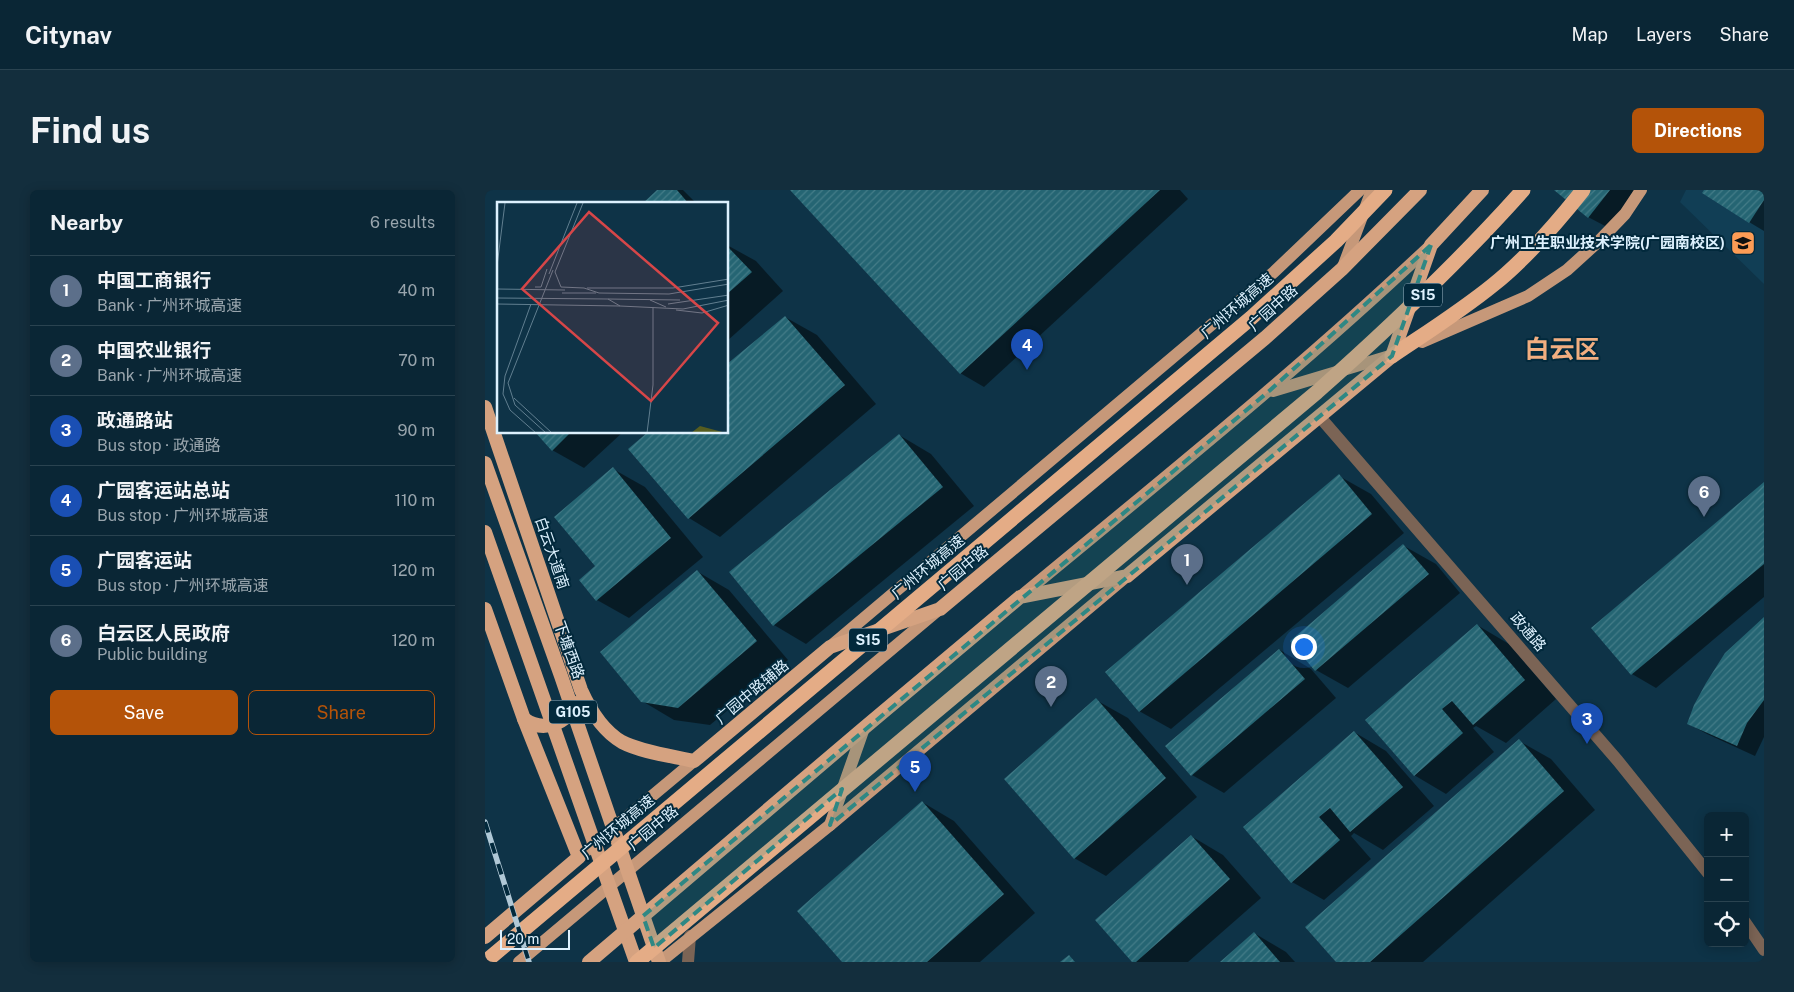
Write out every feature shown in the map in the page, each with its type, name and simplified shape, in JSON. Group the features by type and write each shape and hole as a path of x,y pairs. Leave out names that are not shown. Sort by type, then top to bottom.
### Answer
{"highway":[{"name":"广州环城高速","path":"485,962 1251,318 1336,241 1385,190"},
{"name":"广园中路","path":"940,609 1265,338 1342,269 1420,190"},
{"path":"1392,356 1431,245 1482,190"},
{"name":"S15","path":"637,962 1317,392 1425,293 1482,236 1523,190"},
{"path":"589,962 1020,598 1127,576 1392,356 1457,312 1494,284 1527,254 1583,190"},
{"name":"白云大道南","path":"485,407 581,690 595,716 622,742 694,761"},
{"name":"下塘西路","path":"485,463 561,676 659,962"},
{"name":"G105","path":"485,532 637,962"},
{"path":"485,609 524,719 579,857 485,938"},
{"path":"830,647 940,609"},
{"name":"广园中路辅路","path":"694,761 830,647"},
{"path":"524,719 537,725 552,725 559,722 571,712 581,690"}],"main road":[{"path":"830,647 1274,272 1360,190"},
{"path":"1342,269 1372,190"},
{"path":"1268,392 1392,356 1528,296 1567,270 1599,241 1625,214 1641,190"},
{"path":"1020,598 1268,392 1362,310 1431,245"},
{"path":"659,962 829,825 1127,576"},
{"name":"广园中路","path":"519,962 940,609"},
{"path":"829,825 864,728"},
{"path":"579,857 694,761"}],"street":[{"name":"政通路","path":"1319,416 1618,761 1704,868"},
{"path":"1749,928 1764,950"},
{"path":"688,962 690,936"}],"highlighted area":[{"path":"1431,245 1392,356 830,825 842,789 654,948 643,916 1268,392"}],"shaded area":[{"name":"广州卫生职业技术学院(广园南校区)","path":"1686,190 1764,190 1764,284 1680,202"}],"building":[{"path":"657,190 677,190 687,202 644,202"},
{"path":"790,190 1160,190 960,374"},
{"path":"1554,190 1610,190 1588,218"},
{"path":"1704,190 1764,190 1764,200 1749,223 1702,193"},
{"path":"729,248 752,272 729,292"},
{"path":"785,316 845,385 688,519 628,449 646,434 729,434 729,362"},
{"path":"537,434 569,434 552,451"},
{"path":"899,434 943,487 773,626 729,572"},
{"path":"613,467 671,538 596,601 579,580 595,566 554,517"},
{"path":"1339,474 1372,514 1139,712 1105,672"},
{"path":"1764,482 1764,564 1631,675 1591,628"},
{"path":"1403,544 1429,574 1315,671 1290,641"},
{"path":"697,570 757,641 678,708 641,702 600,652"},
{"path":"1764,617 1764,700 1747,723 1737,746 1687,724 1694,705 1725,653"},
{"path":"1477,624 1525,680 1473,725 1452,701 1442,709 1463,733 1414,776 1365,720"},
{"path":"1279,649 1305,679 1191,776 1165,746"},
{"path":"1096,698 1166,778 1074,859 1004,779"},
{"path":"1354,731 1403,787 1350,832 1330,808 1319,817 1340,840 1291,883 1243,827"},
{"path":"1519,739 1564,791 1370,962 1336,962 1305,927"},
{"path":"922,801 1004,894 927,962 842,962 797,911"},
{"path":"1191,835 1230,879 1136,962 1132,962 1095,920"},
{"path":"1254,932 1280,962 1220,962"},
{"path":"1069,955 1075,962 1060,962"}],"railway":[{"path":"485,822 529,962"}],"place":[{"name":"广州卫生职业技术学院(广园南校区)","path":"1743,243"},
{"name":"广园客运站总站","path":"1027,370"},
{"name":"白云区人民政府","path":"1704,517"},
{"name":"中国工商银行","path":"1187,585"},
{"name":"中国农业银行","path":"1051,707"},
{"name":"政通路站","path":"1587,744"},
{"name":"广园客运站","path":"915,792"}],"district":[{"name":"白云区","path":"1562,349"}]}
